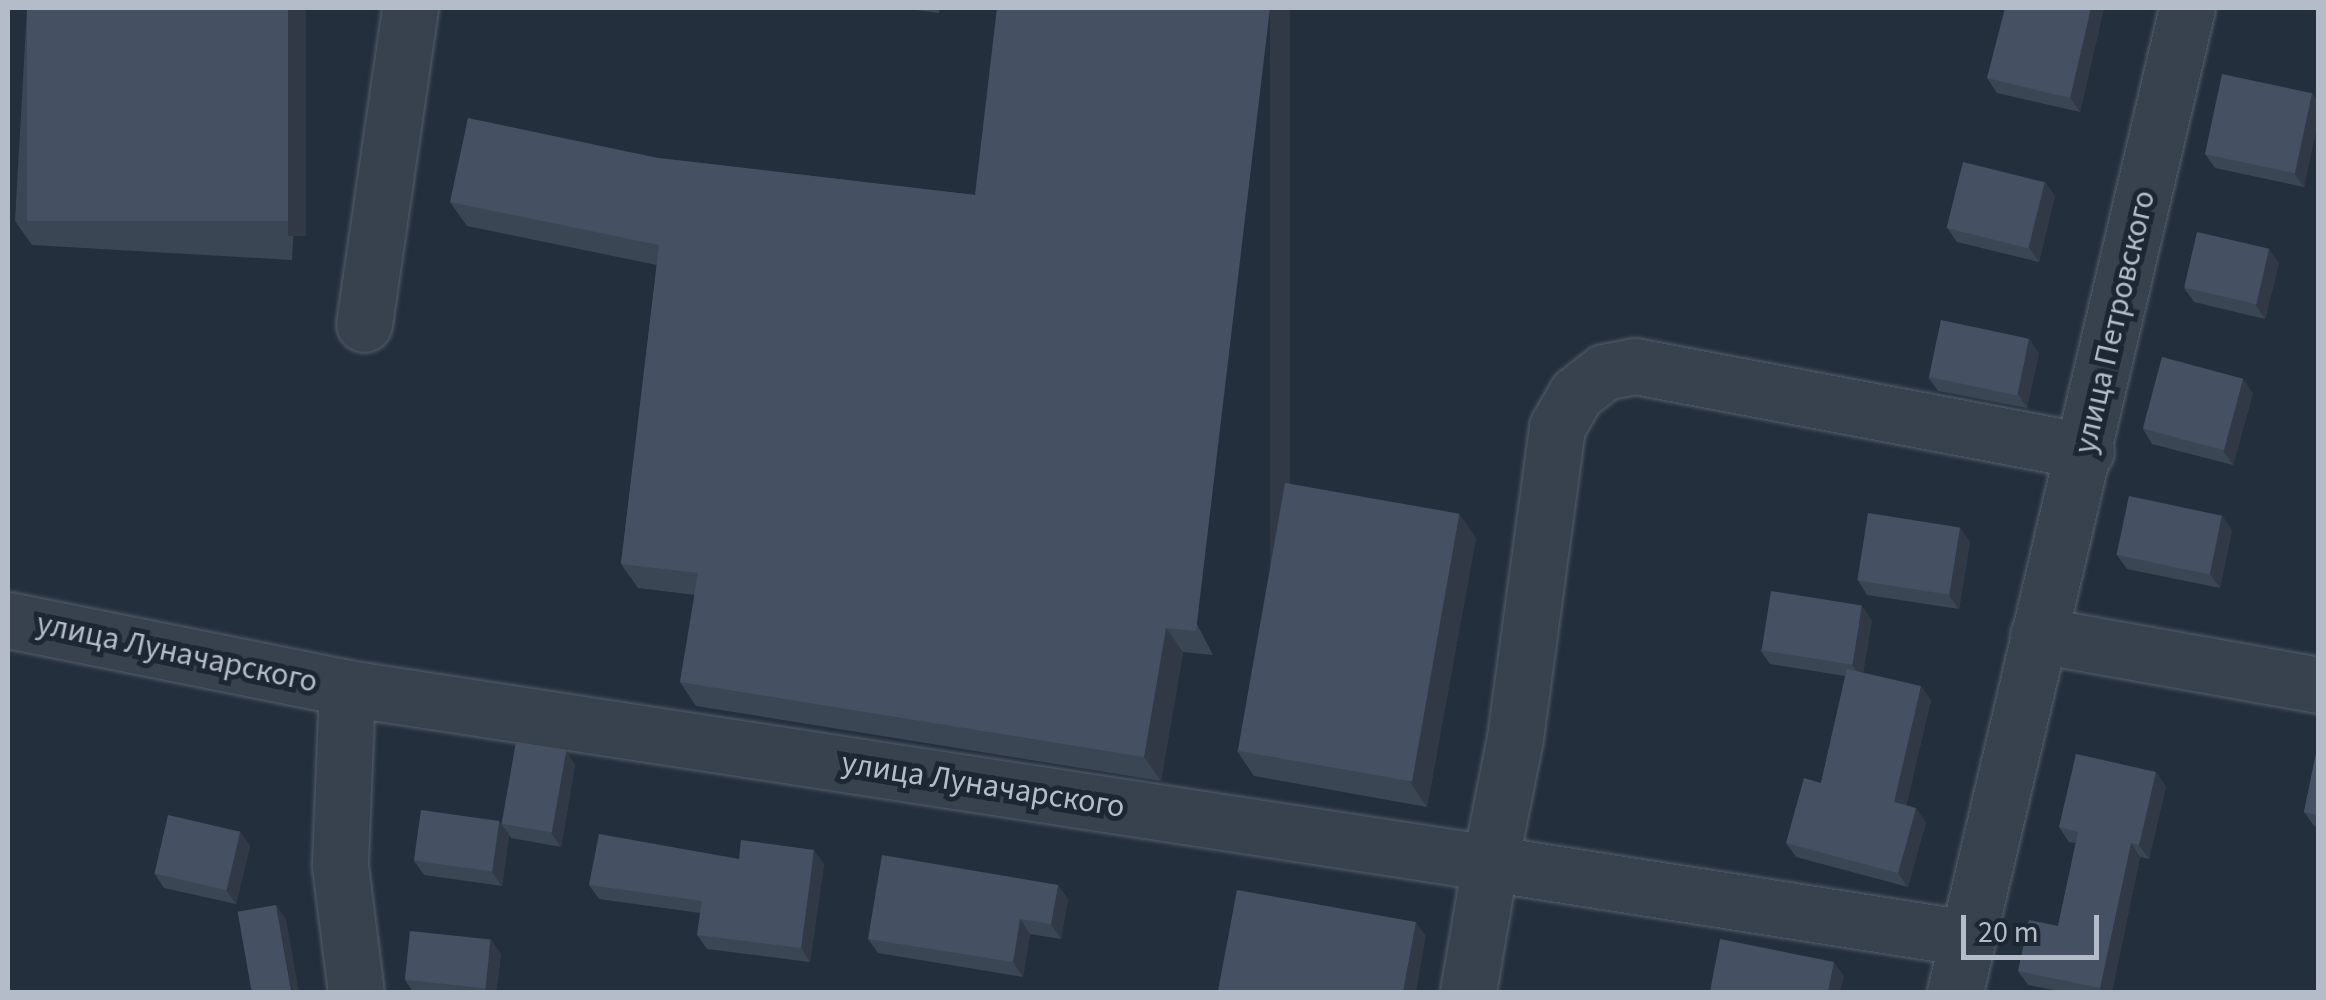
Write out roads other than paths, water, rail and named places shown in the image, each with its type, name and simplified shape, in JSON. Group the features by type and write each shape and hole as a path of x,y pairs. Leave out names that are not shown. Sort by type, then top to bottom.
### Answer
{"street":[{"path":"364,324 410,8"},
{"name":"улица Петровского","path":"1955,992 2038,635 2086,451 2187,8"},
{"path":"1468,992 1515,738 1557,427 1576,394 1604,372 1635,366 2086,451"},
{"name":"улица Луначарского","path":"8,620 347,688 1967,938"},
{"path":"2038,635 2318,685"},
{"name":"улица Луначарского","path":"347,688 340,866 356,992"}]}
